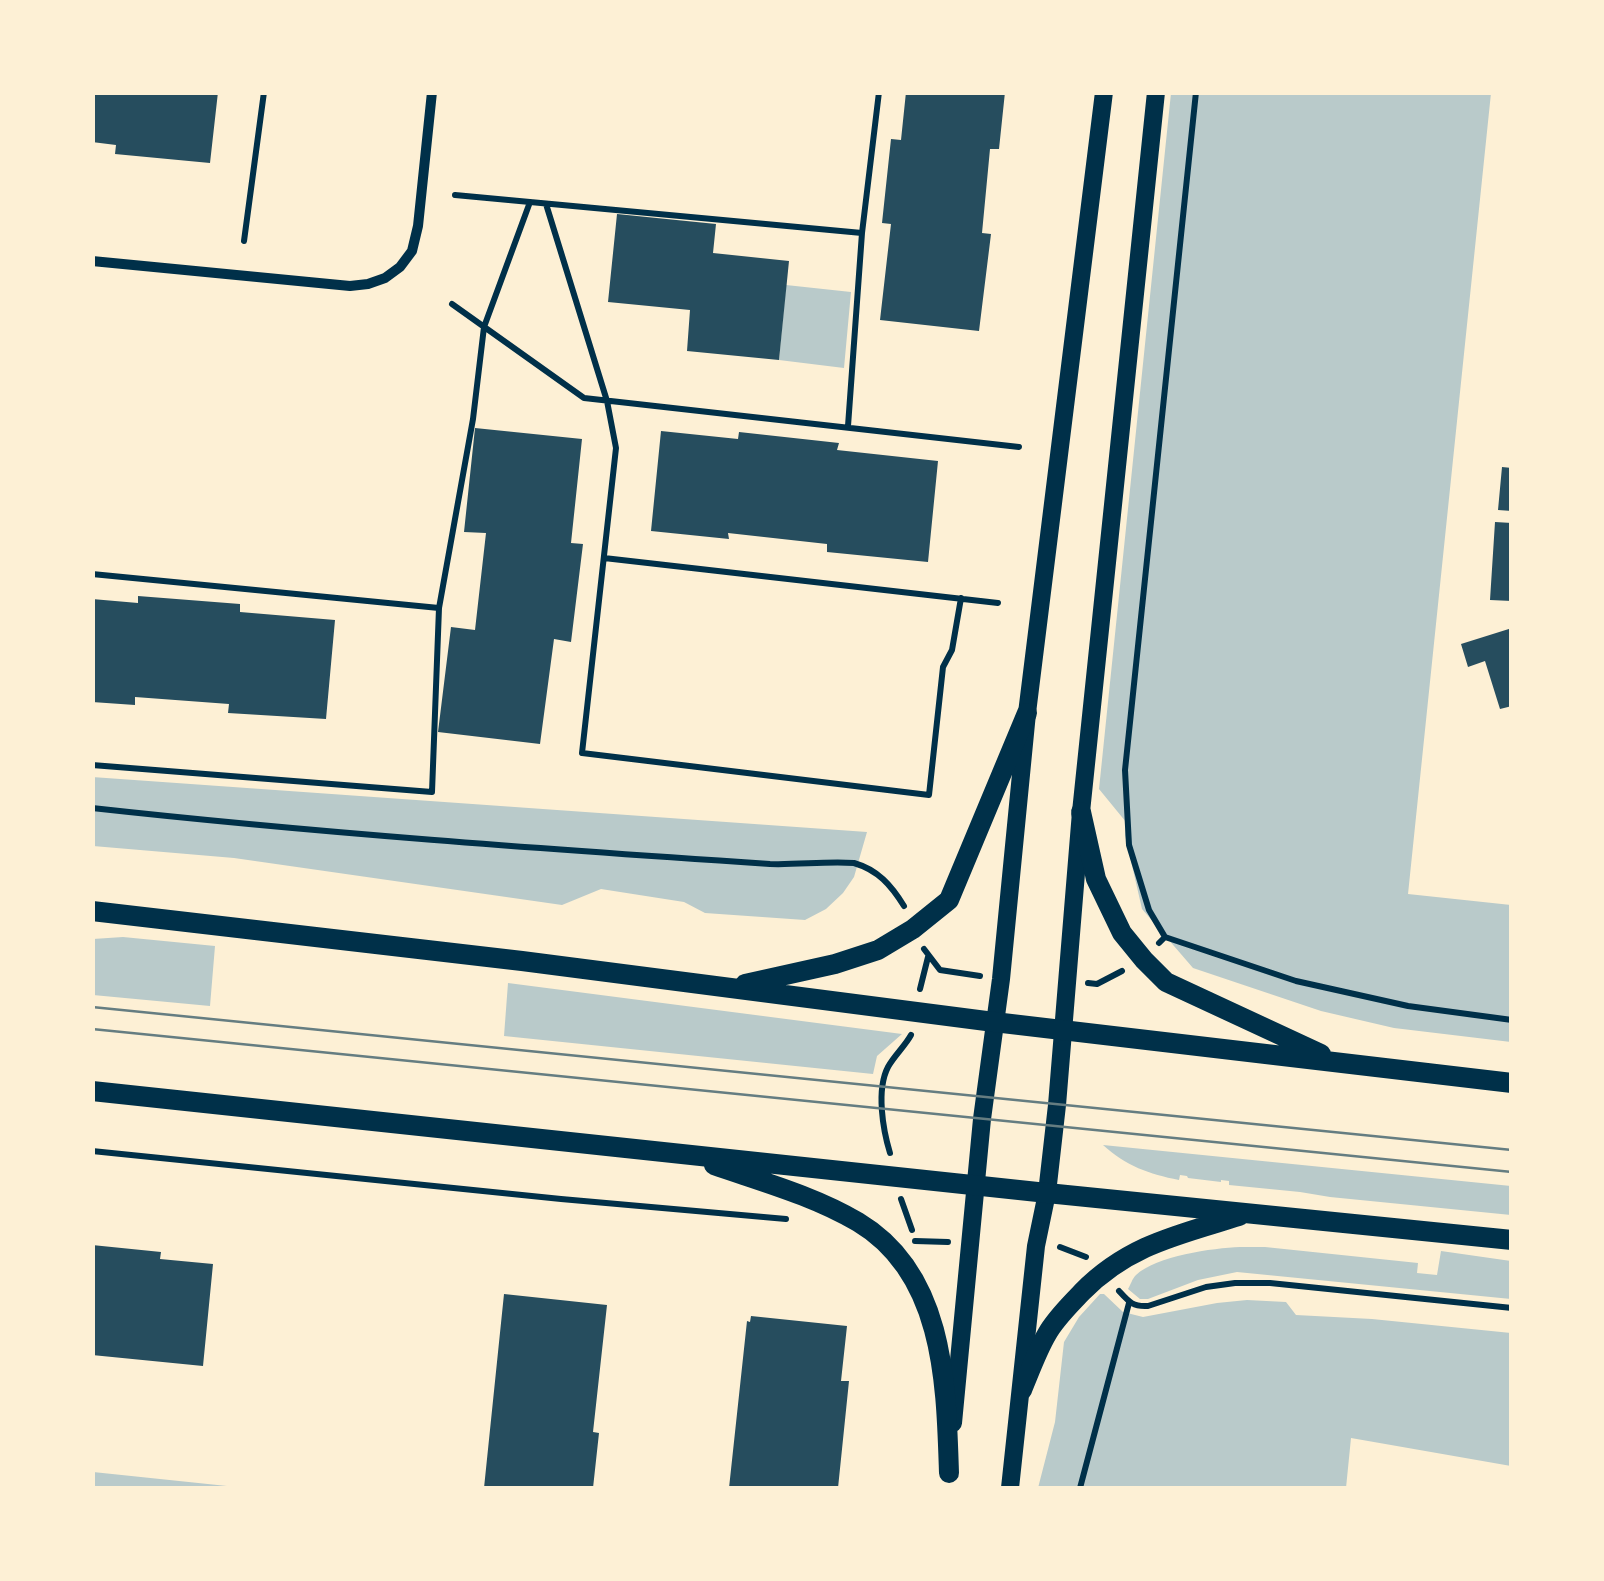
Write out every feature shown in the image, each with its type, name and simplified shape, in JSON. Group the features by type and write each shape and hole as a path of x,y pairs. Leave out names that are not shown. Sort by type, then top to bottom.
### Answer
{"main road":[{"path":"731,987 835,964 878,950 913,929 948,900 1027,713"},
{"path":"1081,812 1096,879 1122,932 1166,982 1336,1062"},
{"path":"92,911 1512,1083"},
{"path":"92,1092 1512,1240"},
{"path":"684,1154 826,1205 862,1224 897,1257 921,1294 939,1348 947,1396 948,1481"},
{"path":"1022,1390 1053,1324 1072,1302 1127,1255 1247,1213"}],"street":[{"path":"92,260 350,286 385,278 400,268 412,251 432,92"},
{"path":"948,1481 1027,713 1104,92"},
{"path":"1010,1488 1036,1246 1047,1193 1057,1105 1081,812 1156,92"}],"path":[{"path":"244,241 264,92"},
{"path":"848,426 862,233 879,92"},
{"path":"1196,92 1125,770 1129,845 1149,910 1165,937 1296,981 1408,1006 1512,1020"},
{"path":"455,195 862,233"},
{"path":"92,765 432,792 439,608 474,419 484,326 530,202"},
{"path":"546,204 607,402 616,448 582,753 929,795 943,667 952,650 960,598"},
{"path":"452,304 584,398 1019,447"},
{"path":"604,558 998,602"},
{"path":"92,574 439,608"},
{"path":"92,808 572,850 775,864 854,863 890,884 913,929"},
{"path":"1096,984 1144,960 1165,937"},
{"path":"928,956 911,1037 888,1067 881,1109 904,1210 916,1240 947,1242"},
{"path":"92,1150 561,1200 795,1220"},
{"path":"1061,1247 1086,1257"},
{"path":"1122,1294 1129,1303 1148,1306 1206,1287 1252,1283 1512,1308"},
{"path":"1080,1488 1129,1303"}],"shaded area":[{"path":"1171,93 1491,93 1408,894 1511,905 1511,1042 1394,1028 1321,1011 1193,968 1142,909 1125,835 1126,822 1099,789"},
{"path":"786,285 851,292 844,368 779,360"},
{"path":"92,777 867,832 854,877 843,893 826,909 805,920 705,913 684,902 601,889 562,905 234,858 93,846"},
{"path":"123,937 215,946 210,1006 93,995 93,939"},
{"path":"508,983 902,1034 877,1056 873,1074 504,1036"},
{"path":"1103,1145 1511,1186 1511,1215 1229,1185 1229,1181 1180,1175 1179,1180 1138,1168"},
{"path":"1240,1247 1418,1263 1417,1273 1437,1275 1441,1251 1511,1261 1511,1299 1237,1272 1198,1280 1148,1299 1140,1299 1128,1289 1136,1275 1157,1263 1201,1251"},
{"path":"1100,1294 1123,1312 1143,1317 1247,1300 1286,1302 1296,1315 1511,1333 1511,1466 1351,1438 1346,1488 1038,1488 1055,1422 1064,1342"},
{"path":"93,1472 246,1488 93,1488"}],"building":[{"path":"92,92 218,92 210,163 115,154 116,145 92,142"},
{"path":"906,92 1005,92 999,149 990,149 982,233 991,234 979,331 880,320 891,224 882,223 891,139 901,140"},
{"path":"617,214 716,224 713,253 789,261 779,360 687,351 690,310 608,302"},
{"path":"475,428 582,439 571,543 583,544 571,642 554,639 540,744 438,732 451,627 475,630 486,533 464,532"},
{"path":"661,431 738,439 739,432 839,443 837,450 938,461 928,562 827,552 827,544 728,533 729,539 651,531"},
{"path":"1502,467 1512,468 1512,511 1498,510"},
{"path":"1495,522 1512,523 1512,601 1490,600"},
{"path":"138,596 240,604 240,612 335,620 326,719 228,713 229,704 135,697 135,705 92,702 92,599 138,603"},
{"path":"1512,628 1512,706 1500,709 1485,661 1468,667 1461,644"},
{"path":"92,1245 161,1252 160,1259 213,1264 203,1366 92,1355"},
{"path":"504,1294 607,1305 593,1432 599,1433 593,1488 484,1488"},
{"path":"751,1316 847,1326 841,1381 849,1381 838,1488 729,1488 747,1321"}],"tram line":[{"path":"92,1007 1512,1150"},
{"path":"92,1029 1512,1172"}]}
